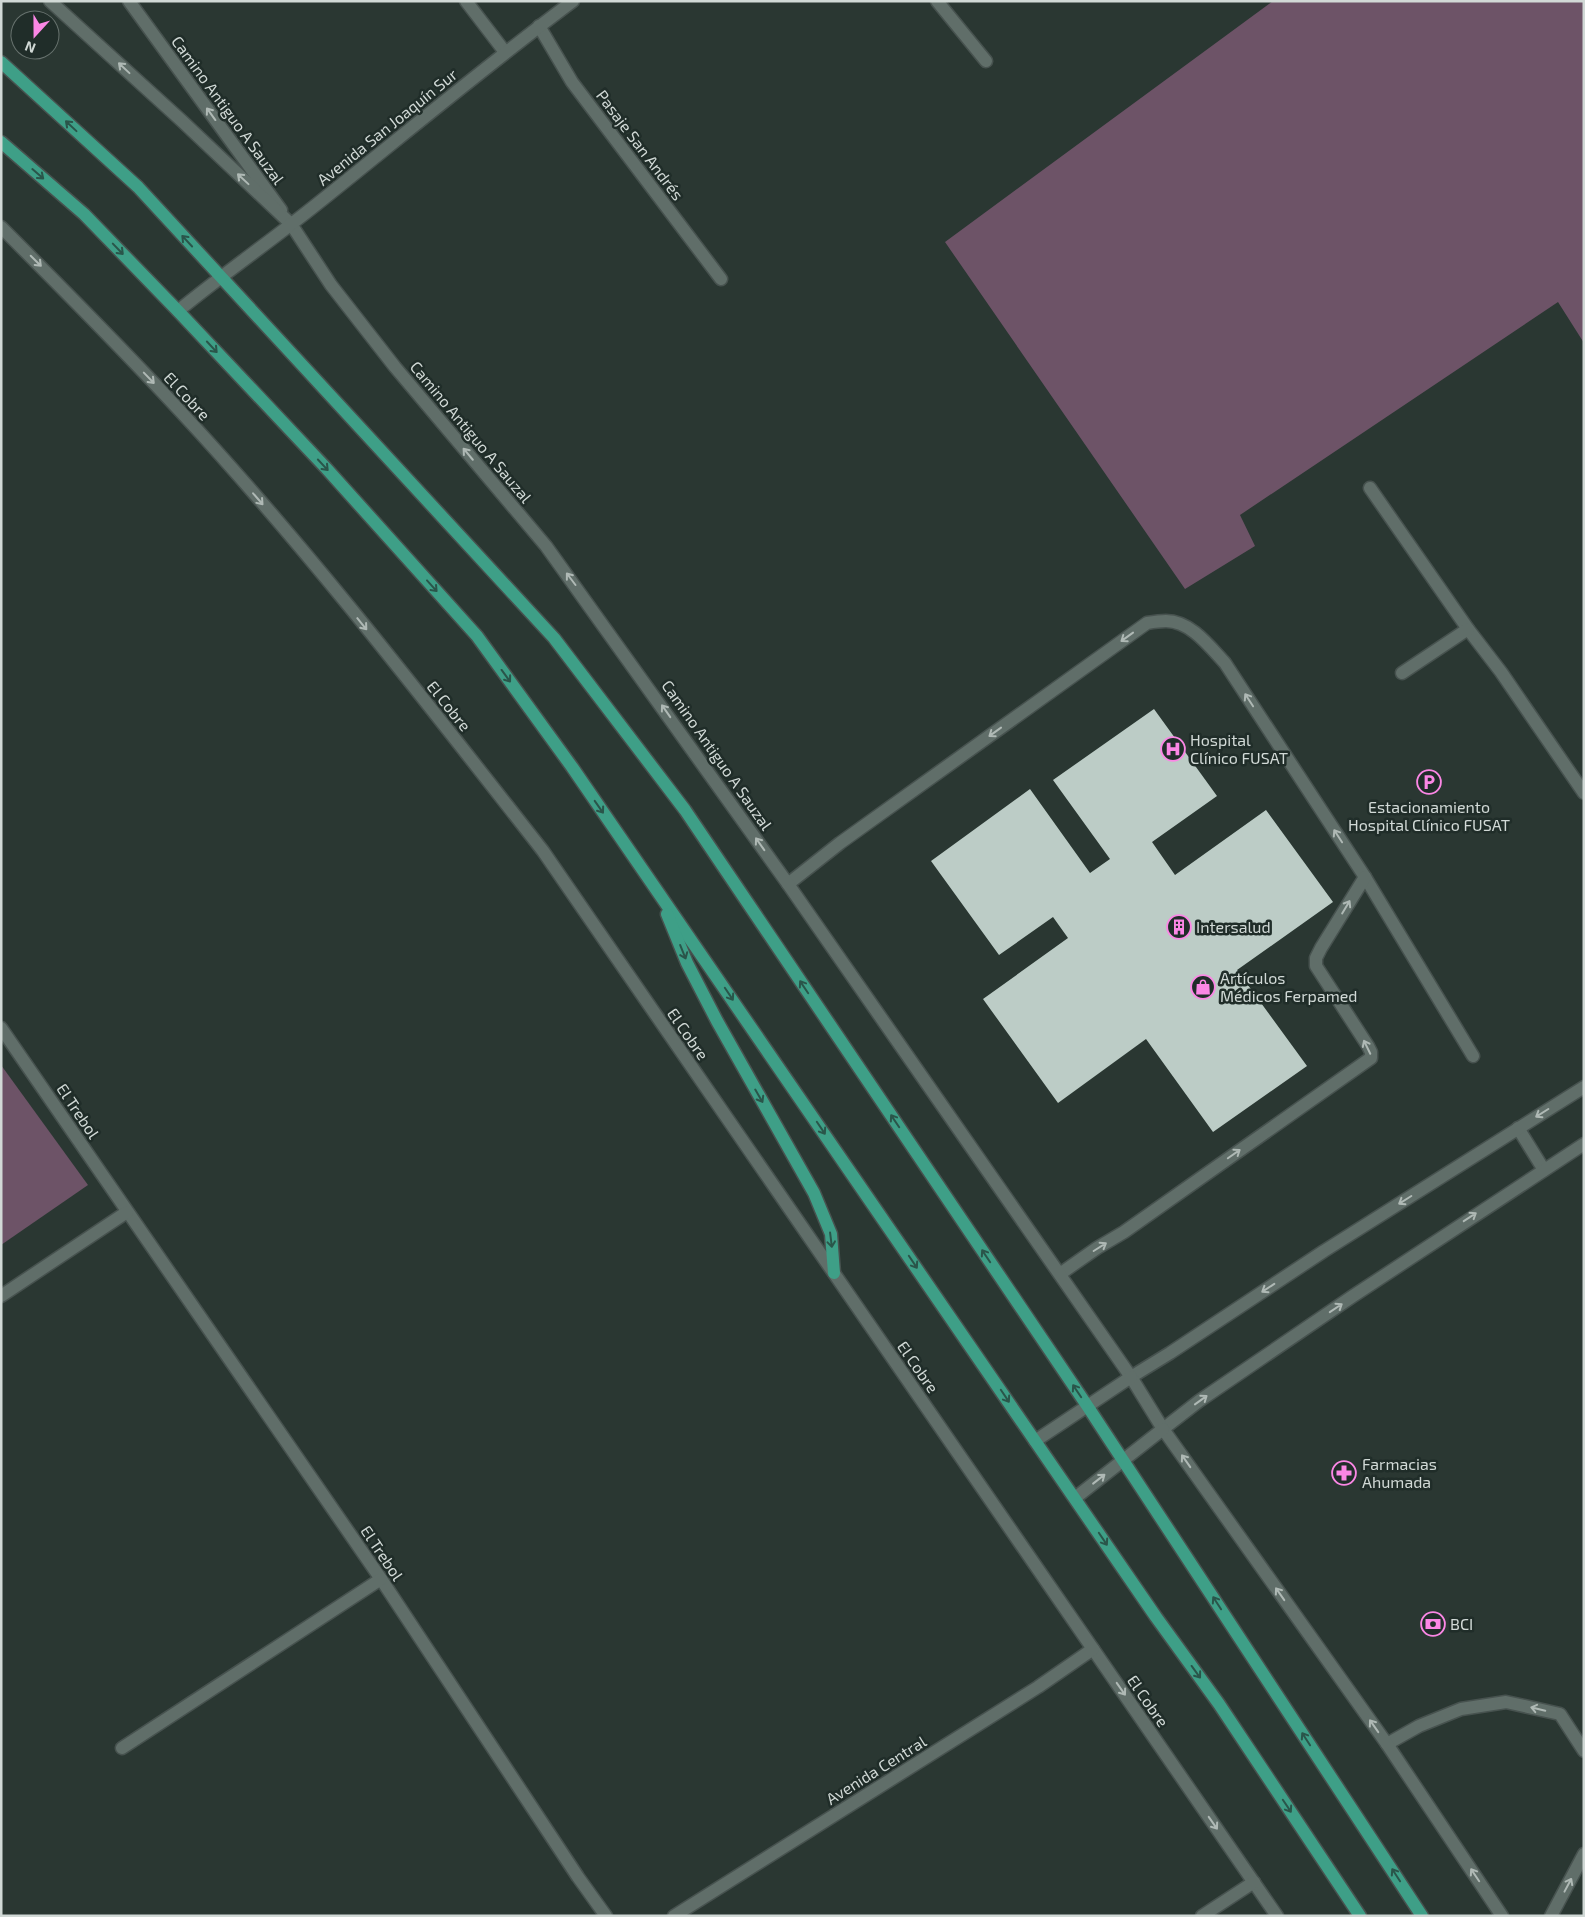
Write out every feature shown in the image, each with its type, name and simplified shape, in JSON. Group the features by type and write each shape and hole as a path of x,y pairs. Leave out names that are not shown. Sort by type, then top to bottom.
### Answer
{"main road":[{"path":"1,62 138,187 554,638 685,810 1088,1407 1422,1916"},
{"path":"1,142 84,214 332,475 477,636 657,891 1156,1617 1219,1704 1360,1916"},
{"path":"657,891 687,962 717,1021 814,1193 831,1234 834,1273"}],"street":[{"path":"50,1 291,224"},
{"name":"Camino Antiguo A Sauzal","path":"129,1 291,224 331,285 395,367 546,546 788,884 1131,1377 1163,1429 1387,1744 1502,1916"},
{"path":"466,1 505,52"},
{"name":"Avenida San Joaquín Sur","path":"178,312 505,52 573,1"},
{"path":"937,1 986,61"},
{"name":"Pasaje San Andrés","path":"539,26 572,82 721,279"},
{"name":"El Cobre","path":"1,227 182,412 291,536 543,851 1277,1916"},
{"path":"1370,488 1468,629 1502,672 1584,794"},
{"path":"788,884 840,843 1147,623 1167,621 1183,625 1200,636 1225,663 1365,877 1473,1056"},
{"path":"1402,673 1468,629"},
{"path":"1060,1274 1124,1232 1371,1058 1368,1046 1316,966 1316,958 1321,948 1365,877"},
{"name":"El Trebol","path":"1,1028 381,1579 578,1877 606,1916"},
{"path":"1035,1440 1324,1251 1584,1087"},
{"path":"1518,1128 1544,1170"},
{"path":"1075,1498 1199,1401 1328,1313 1584,1144"},
{"path":"1,1296 127,1212"},
{"path":"122,1748 381,1579"},
{"name":"Avenida Central","path":"674,1916 1030,1692 1093,1649"},
{"path":"1387,1744 1419,1726 1461,1710 1506,1702 1560,1714 1584,1751"},
{"path":"1552,1916 1584,1854"},
{"path":"1202,1916 1254,1882"}],"shaded area":[{"path":"1273,1 1584,1 1584,343 1558,302 1240,515 1255,546 1185,589 945,242"},
{"path":"1,1065 88,1185 1,1245"}],"building":[{"name":"Intersalud","path":"1154,709 1217,796 1152,842 1175,875 1266,810 1333,902 1237,970 1307,1066 1213,1132 1146,1039 1058,1103 983,999 1068,938 1053,917 999,955 931,861 1030,789 1090,873 1110,859 1053,780"}],"place":[{"name":"Hospital Clínico FUSAT","path":"1173,749"},
{"name":"Estacionamiento Hospital Clínico FUSAT","path":"1429,782"},
{"name":"Intersalud","path":"1179,927"},
{"name":"Artículos Médicos Ferpamed","path":"1203,987"},
{"name":"Farmacias Ahumada","path":"1344,1473"},
{"name":"BCI","path":"1433,1624"}]}
